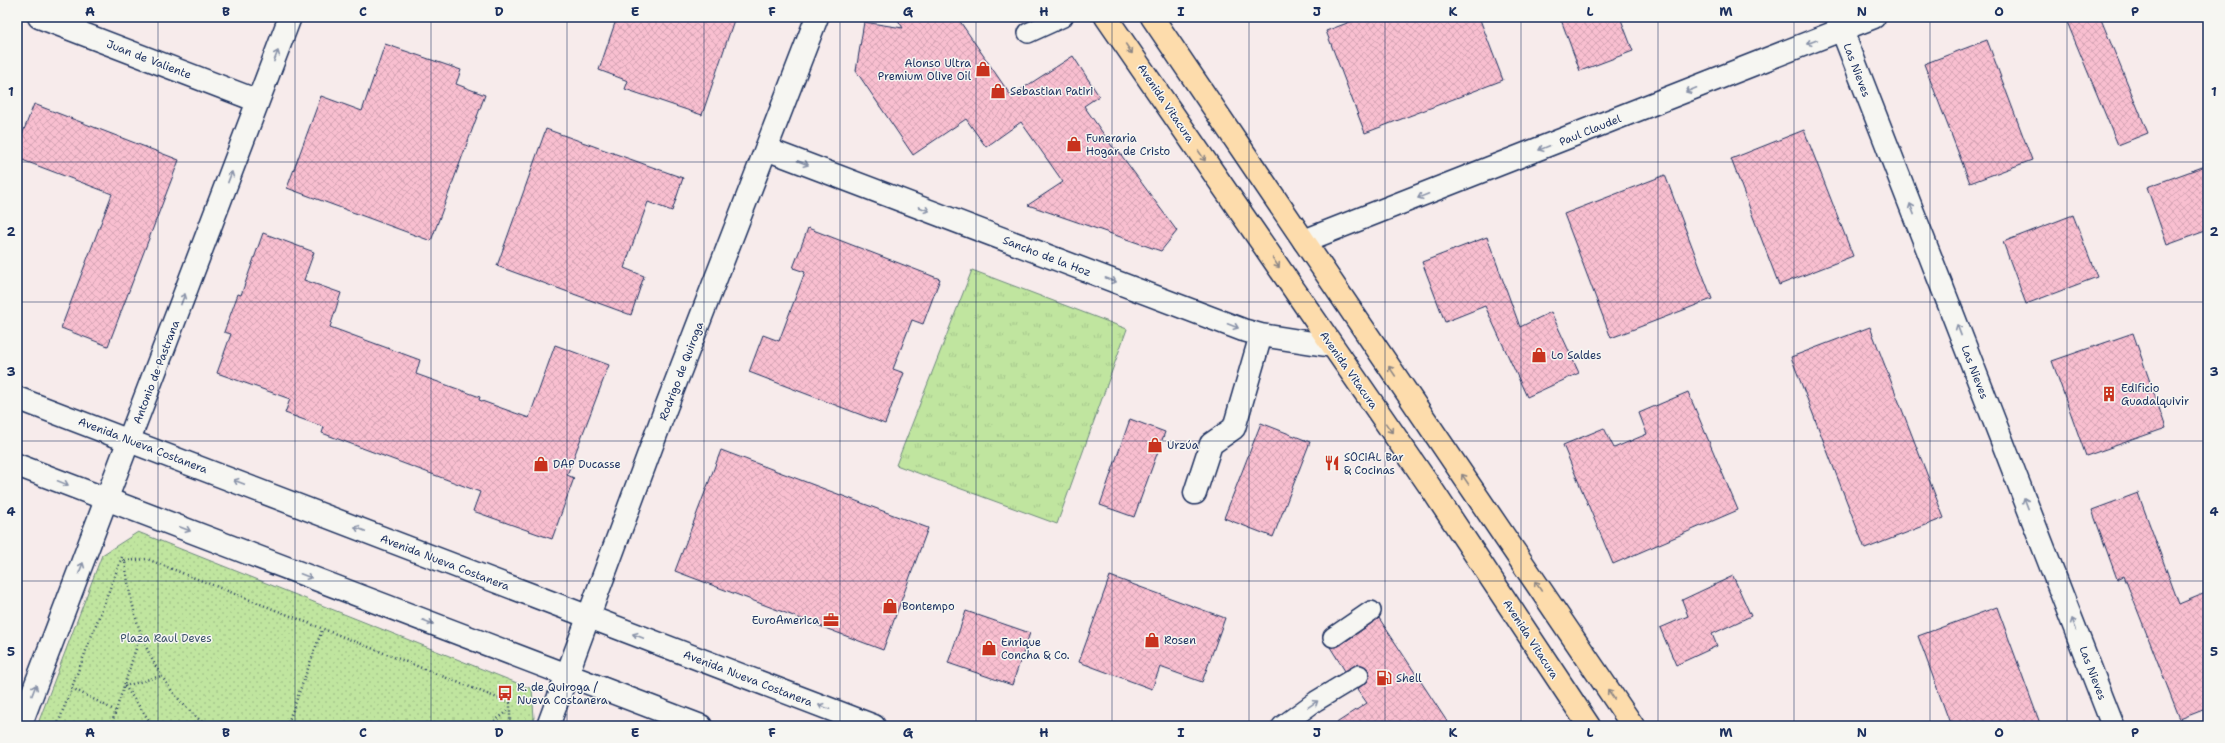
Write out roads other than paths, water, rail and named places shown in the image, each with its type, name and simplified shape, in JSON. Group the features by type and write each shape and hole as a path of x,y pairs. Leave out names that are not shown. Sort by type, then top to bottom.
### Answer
{"main road":[{"name":"Avenida Vitacura","path":"1106,17 1433,491 1589,726"},
{"path":"1152,17 1633,726"}],"street":[{"name":"Juan de Valiente","path":"39,17 258,101"},
{"name":"Antonio de Pastrana","path":"20,726 290,17"},
{"name":"Rodrigo de Quiroga","path":"548,726 665,410 817,17"},
{"name":"Paul Claudel","path":"1304,241 1840,24 1874,17"},
{"name":"Las Nieves","path":"1840,24 2113,726"},
{"name":"Sancho de la Hoz","path":"766,150 1261,335 1332,346"},
{"path":"1195,493 1211,444 1234,428 1261,335"},
{"name":"Avenida Nueva Costanera","path":"17,398 874,726"},
{"path":"17,465 701,726"}],"lane":[{"path":"1028,33 1063,17"},
{"path":"1333,637 1371,612"},
{"path":"1282,726 1316,701 1359,674"}],"place":[{"name":"Alonso Ultra Premium Olive Oil","path":"983,69"},
{"name":"Sebastian Patiri","path":"998,91"},
{"name":"Funeraria Hogar de Cristo","path":"1074,144"},
{"name":"Lo Saldes","path":"1539,355"},
{"name":"Edificio Guadalquivir","path":"2109,394"},
{"name":"Urzúa","path":"1155,445"},
{"name":"SOCiAL Bar & Cocinas","path":"1332,463"},
{"name":"DAP Ducasse","path":"541,464"},
{"name":"Bontempo","path":"890,606"},
{"name":"EuroAmerica","path":"831,620"},
{"name":"Rosen","path":"1152,640"},
{"name":"Enrique Concha & Co.","path":"989,648"},
{"name":"Shell","path":"1384,678"},
{"name":"R. de Quiroga / Nueva Costanera","path":"505,693"}],"park label":[{"name":"Plaza Raul Deves","path":"166,638"}]}
